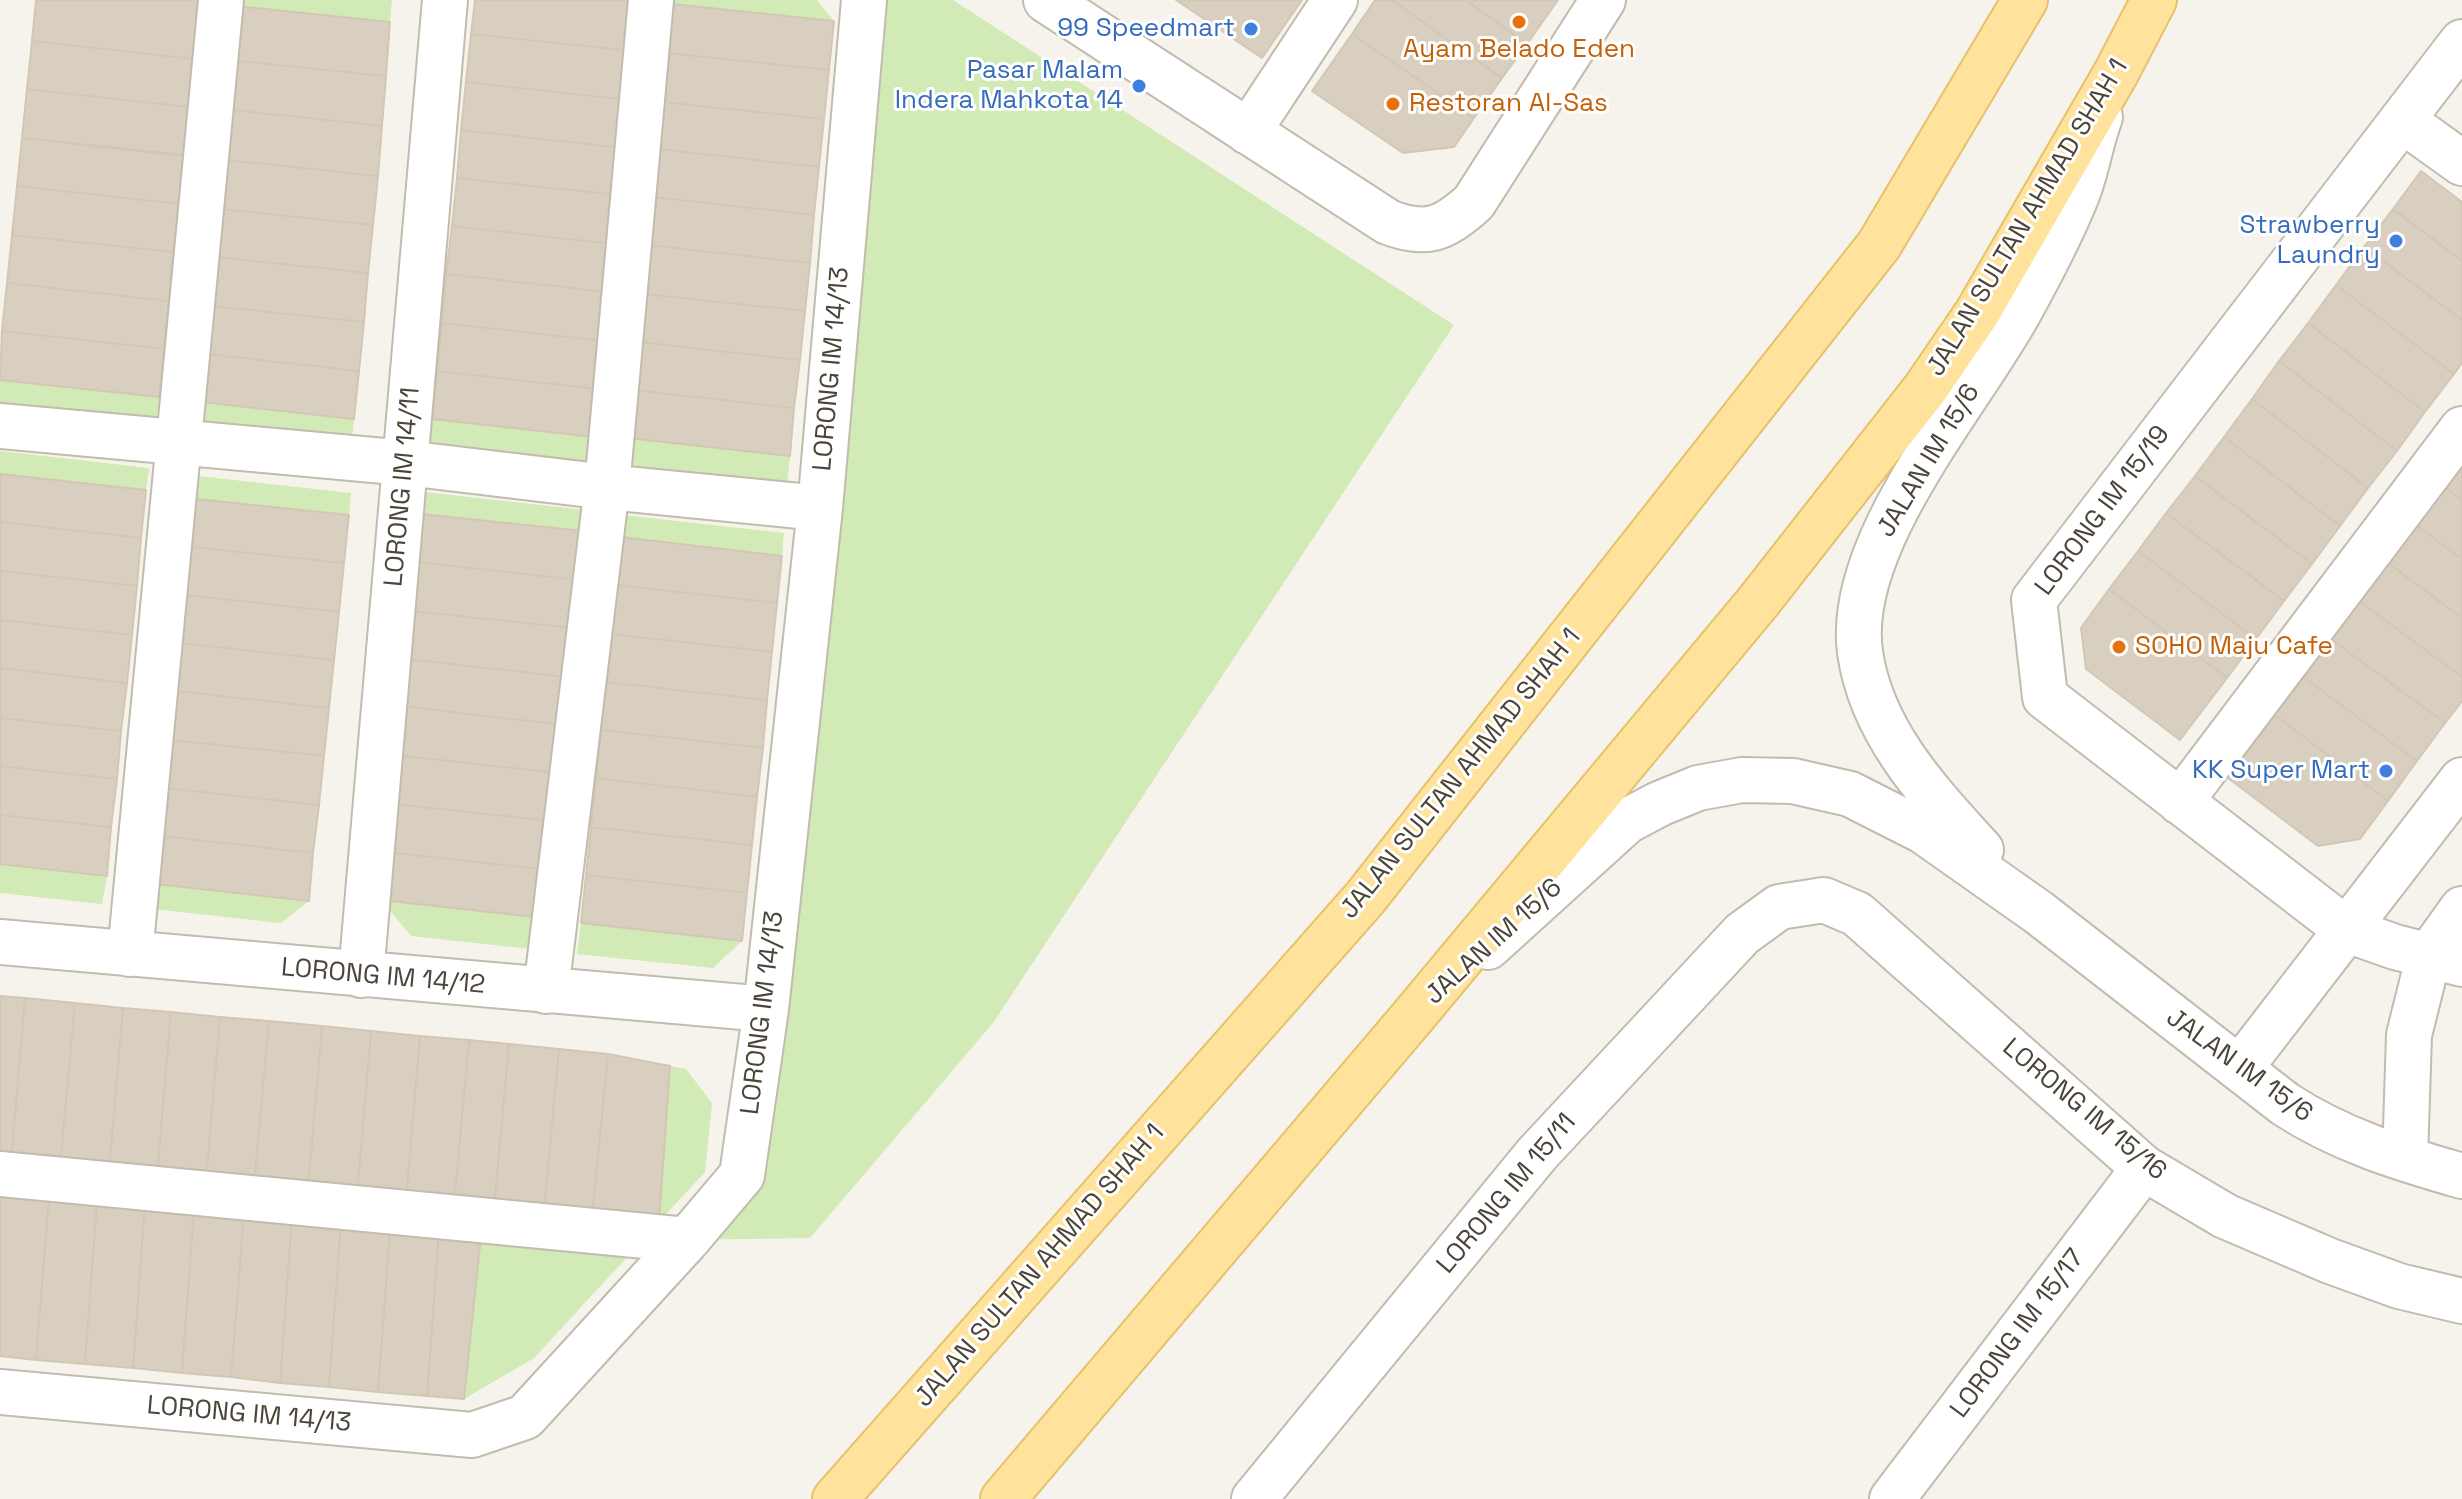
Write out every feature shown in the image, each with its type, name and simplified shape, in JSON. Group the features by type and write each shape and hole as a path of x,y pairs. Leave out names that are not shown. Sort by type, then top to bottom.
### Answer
{"main road":[{"name":"JALAN SULTAN AHMAD SHAH 1","path":"835,1499 1365,898 1879,245 2025,0"},
{"name":"JALAN SULTAN AHMAD SHAH 1","path":"1003,1499 1415,1014 1758,602 1925,389 1977,313 2116,73 2154,0"}],"street":[{"path":"130,954 221,0"},
{"name":"LORONG IM 14/11","path":"361,975 445,0"},
{"path":"546,991 607,487 651,0"},
{"name":"LORONG IM 14/13","path":"0,1392 472,1435 525,1417 687,1240 742,1175 766,1009 820,508 864,0"},
{"path":"1047,0 1388,222 1409,230 1432,229 1455,220 1474,202 1603,0"},
{"path":"1248,132 1335,0"},
{"name":"LORONG IM 15/19","path":"2347,930 2045,697 2034,600 2462,42"},
{"name":"JALAN IM 15/6","path":"2038,912 1945,810 1884,730 1871,702 1864,673 1859,649 1860,615 1867,579 1883,530 2018,313 2052,249 2079,190 2090,144 2116,73"},
{"path":"2402,120 2462,163"},
{"path":"0,426 406,463 820,508"},
{"path":"2180,802 2462,429"},
{"name":"JALAN IM 15/6","path":"1415,1014 1627,821 1698,788 1742,780 1793,781 1850,794 1923,831 2038,912 2312,1122 2370,1148 2462,1176"},
{"path":"2240,1068 2462,780"},
{"name":"LORONG IM 15/16","path":"1779,907 1824,900 1857,914 2144,1168 2225,1216 2330,1261 2399,1286 2462,1301"},
{"name":"LORONG IM 15/11","path":"1254,1499 1537,1154 1742,934 1779,907"},
{"path":"2405,1159 2409,1035 2446,960 2462,909"},
{"path":"2347,930 2446,960"},
{"name":"LORONG IM 14/12","path":"0,942 766,1009"},
{"name":"LORONG IM 15/17","path":"1892,1499 2144,1168"},
{"path":"0,1174 687,1240"}],"green space":[{"path":"236,0 392,0 390,22 236,6"},
{"path":"673,0 817,0 834,21 672,4"},
{"path":"864,0 953,0 1454,325 993,1023 810,1238 687,1240 742,1175"},
{"path":"0,380 159,397 156,427 0,409"},
{"path":"192,401 354,419 351,448 189,431"},
{"path":"432,419 594,437 591,467 429,449"},
{"path":"628,438 790,456 787,486 626,468"},
{"path":"0,451 149,468 146,490 0,474"},
{"path":"189,475 351,493 349,515 187,498"},
{"path":"424,492 585,510 583,531 421,514"},
{"path":"623,515 784,533 782,556 621,537"},
{"path":"0,864 107,876 102,904 0,893"},
{"path":"147,883 309,901 281,923 144,908"},
{"path":"381,900 543,918 540,950 411,936"},
{"path":"581,923 742,941 713,968 577,954"},
{"path":"670,1066 686,1069 712,1103 705,1172 659,1222"},
{"path":"481,1236 629,1255 534,1358 464,1399"}],"building":[{"path":"36,0 199,0 193,59 32,41"},
{"path":"475,0 637,0 633,51 471,34"},
{"name":"99 Speedmart","path":"1176,0 1302,0 1262,58"},
{"path":"1375,0 1392,0 1502,78 1474,118 1352,34"},
{"path":"1392,0 1466,0 1527,44 1502,78"},
{"name":"Ayam Belado Eden","path":"1466,0 1558,0 1527,44"},
{"path":"672,4 834,21 829,70 667,53"},
{"path":"236,6 390,22 386,76 229,60"},
{"path":"471,34 633,51 628,100 466,82"},
{"name":"Restoran Al-Sas","path":"1352,34 1474,118 1454,147 1403,153 1312,91"},
{"path":"32,41 193,59 189,107 27,89"},
{"path":"667,53 829,70 824,119 663,102"},
{"path":"229,60 386,76 382,126 223,109"},
{"path":"466,82 628,100 623,148 461,130"},
{"path":"27,89 189,107 183,155 22,138"},
{"path":"663,102 824,119 819,167 658,149"},
{"path":"223,109 382,126 378,176 217,159"},
{"path":"461,130 623,148 618,195 457,178"},
{"path":"22,138 184,156 179,204 17,186"},
{"path":"658,149 819,167 814,215 653,197"},
{"path":"217,159 378,176 373,225 212,208"},
{"path":"2421,171 2462,202 2462,261 2393,209"},
{"path":"457,178 618,195 613,244 452,226"},
{"path":"17,186 179,204 173,252 12,235"},
{"path":"653,197 814,215 810,263 648,245"},
{"path":"212,208 373,225 368,273 207,256"},
{"path":"2393,209 2462,261 2462,320 2364,247"},
{"path":"452,226 613,244 608,292 446,274"},
{"path":"12,235 173,252 169,301 7,283"},
{"path":"648,245 810,263 805,311 644,294"},
{"path":"2364,247 2462,320 2462,363 2454,374 2336,285"},
{"path":"207,256 368,273 364,322 202,305"},
{"path":"446,274 608,292 603,341 442,323"},
{"path":"7,283 169,301 164,349 2,331"},
{"path":"2336,285 2454,374 2425,412 2308,323"},
{"path":"644,294 805,311 800,360 638,342"},
{"path":"202,305 364,322 359,371 197,353"},
{"path":"442,323 603,341 598,389 437,371"},
{"path":"2308,323 2425,412 2397,451 2279,361"},
{"path":"2,331 164,349 159,397 0,380"},
{"path":"638,342 800,360 794,408 634,390"},
{"path":"197,353 359,371 354,419 192,401"},
{"path":"2279,361 2397,451 2368,488 2252,399"},
{"path":"437,371 598,389 594,437 432,419"},
{"path":"634,390 794,408 790,456 628,438"},
{"path":"2252,399 2368,488 2340,526 2224,437"},
{"path":"2224,437 2340,526 2312,564 2195,476"},
{"path":"2462,455 2462,500 2440,484"},
{"path":"0,474 146,490 141,538 0,522"},
{"path":"2195,476 2312,564 2284,601 2166,513"},
{"path":"2440,484 2462,500 2462,559 2412,522"},
{"path":"187,498 349,515 344,563 182,546"},
{"path":"2166,513 2284,601 2256,639 2138,551"},
{"path":"421,514 583,531 578,580 416,562"},
{"path":"0,522 141,538 137,586 0,571"},
{"path":"2412,522 2462,559 2462,618 2384,560"},
{"path":"621,537 782,556 777,603 615,585"},
{"path":"182,546 344,563 339,612 177,594"},
{"path":"2138,551 2256,639 2227,678 2109,589"},
{"path":"2384,560 2462,618 2462,677 2355,598"},
{"path":"416,562 578,580 573,628 412,611"},
{"path":"0,571 137,586 132,635 0,620"},
{"path":"615,585 777,603 772,652 611,634"},
{"path":"2109,589 2227,678 2180,740 2086,669 2081,628"},
{"path":"177,594 339,612 334,660 172,642"},
{"path":"2355,598 2462,677 2462,701 2445,723 2327,636"},
{"path":"412,611 573,628 568,677 406,659"},
{"path":"0,620 132,635 127,683 0,668"},
{"path":"611,634 772,652 767,700 606,682"},
{"path":"2327,636 2445,723 2417,761 2299,674"},
{"path":"172,642 334,660 329,708 167,690"},
{"path":"406,659 568,677 563,725 402,706"},
{"path":"0,668 127,683 121,731 0,718"},
{"path":"2299,674 2417,761 2388,801 2271,712"},
{"path":"606,682 767,700 763,748 601,730"},
{"path":"167,690 329,708 324,756 162,739"},
{"path":"402,706 563,725 558,773 396,755"},
{"path":"2271,712 2388,801 2360,839 2318,846 2224,775"},
{"path":"0,718 121,731 117,779 0,766"},
{"path":"601,730 763,748 757,797 596,778"},
{"path":"162,739 324,756 319,805 157,787"},
{"path":"396,755 558,773 553,821 392,804"},
{"path":"0,766 117,779 111,827 0,815"},
{"path":"596,778 757,797 752,845 591,827"},
{"path":"157,787 319,805 313,853 152,835"},
{"path":"392,804 553,821 548,870 386,852"},
{"path":"0,815 111,827 107,876 0,864"},
{"path":"591,827 752,845 747,893 586,875"},
{"path":"152,835 313,853 309,901 147,883"},
{"path":"386,852 548,870 543,918 381,900"},
{"path":"586,875 747,893 742,941 581,923"},
{"path":"0,996 25,998 11,1162 0,1161"},
{"path":"25,998 75,1003 60,1166 11,1162"},
{"path":"75,1003 123,1008 109,1171 60,1166"},
{"path":"123,1008 171,1012 157,1176 109,1171"},
{"path":"171,1012 220,1017 206,1180 157,1176"},
{"path":"220,1017 269,1021 254,1185 206,1180"},
{"path":"269,1021 322,1026 308,1190 254,1185"},
{"path":"322,1026 371,1031 357,1195 308,1190"},
{"path":"371,1031 420,1036 406,1199 357,1195"},
{"path":"420,1036 469,1040 454,1204 406,1199"},
{"path":"469,1040 509,1044 494,1208 454,1204"},
{"path":"509,1044 559,1049 544,1212 494,1208"},
{"path":"559,1049 608,1054 592,1217 544,1212"},
{"path":"608,1054 670,1066 659,1222 592,1217"},
{"path":"0,1192 49,1196 36,1360 0,1356"},
{"path":"49,1196 97,1201 85,1364 36,1360"},
{"path":"97,1201 145,1205 133,1368 85,1364"},
{"path":"145,1205 194,1209 182,1373 133,1368"},
{"path":"194,1209 244,1214 231,1377 182,1373"},
{"path":"244,1214 292,1219 280,1383 231,1377"},
{"path":"292,1219 341,1223 329,1387 280,1383"},
{"path":"341,1223 390,1228 378,1392 329,1387"},
{"path":"390,1228 439,1232 427,1396 378,1392"},
{"path":"439,1232 481,1236 464,1399 427,1396"}],"place":[{"name":"Ayam Belado Eden","path":"1519,22"},
{"name":"99 Speedmart","path":"1251,29"},
{"name":"Pasar Malam Indera Mahkota 14","path":"1139,86"},
{"name":"Restoran Al-Sas","path":"1393,104"},
{"name":"Strawberry Laundry","path":"2396,241"},
{"name":"SOHO Maju Cafe","path":"2119,647"},
{"name":"KK Super Mart","path":"2386,771"}]}
